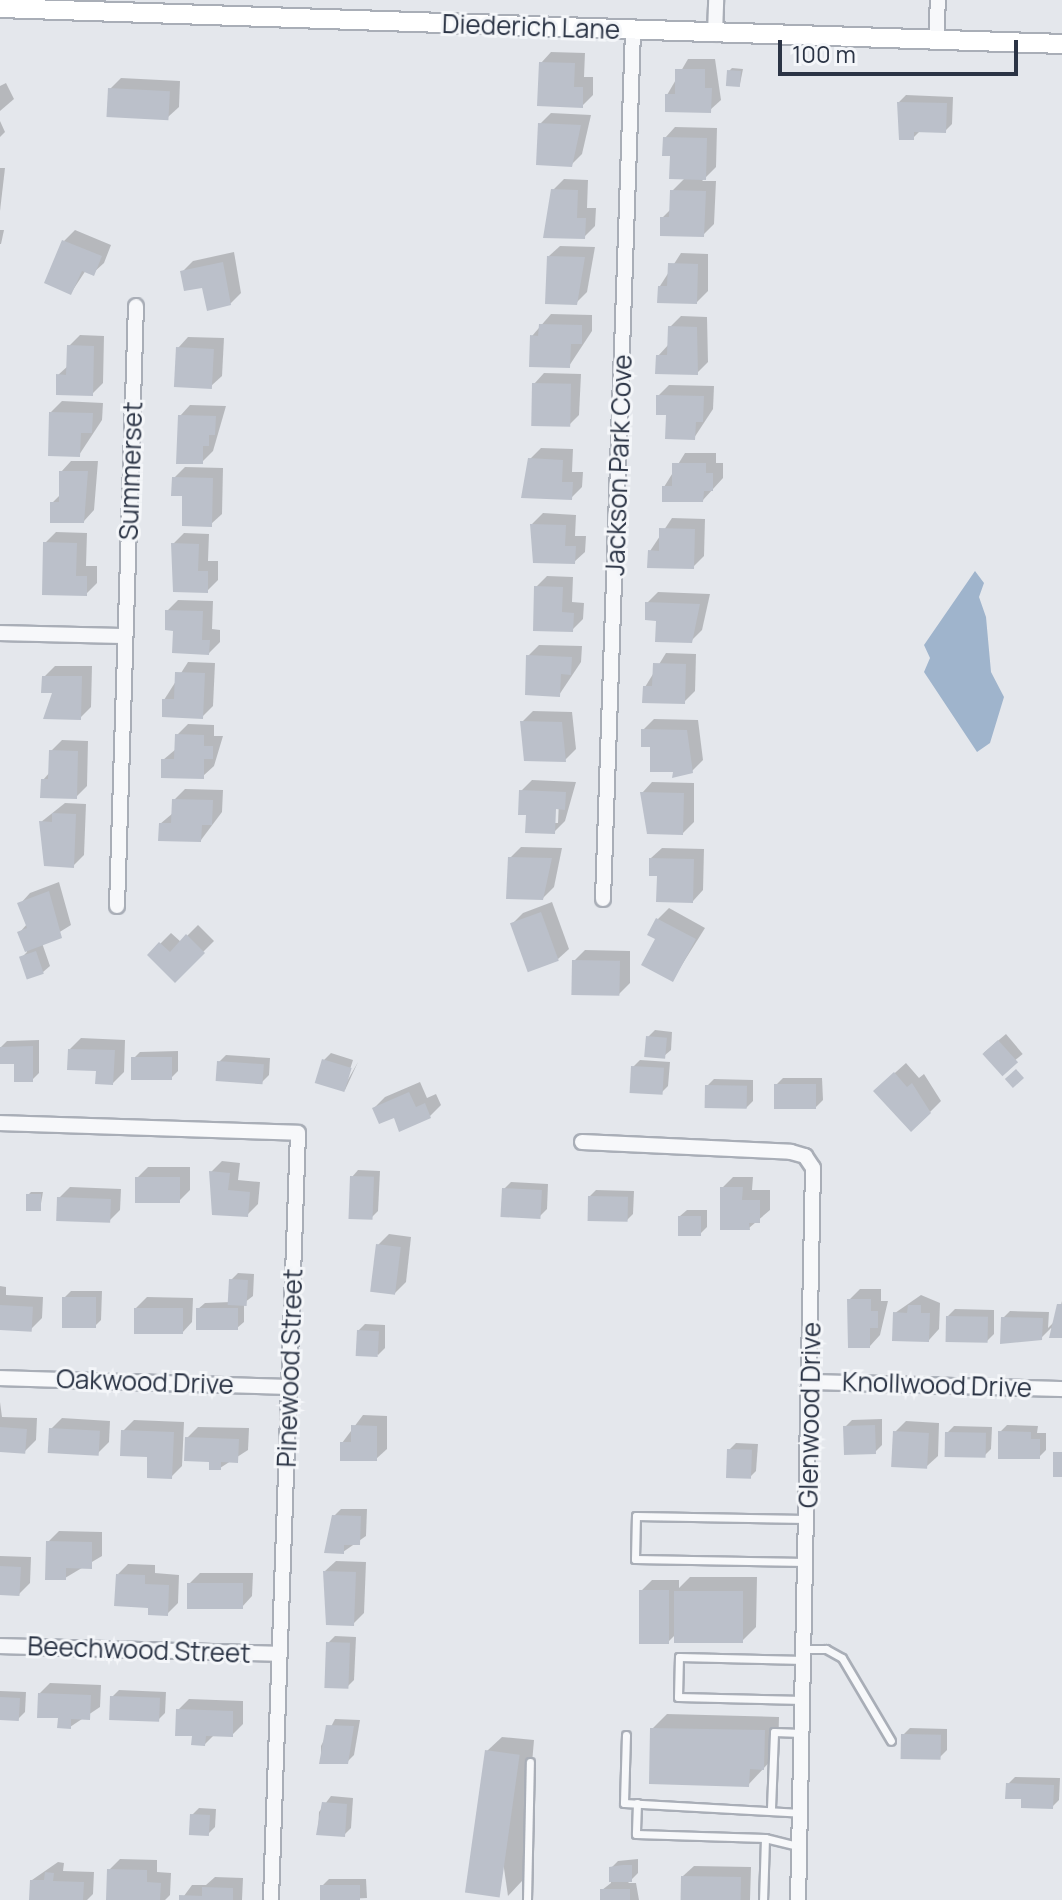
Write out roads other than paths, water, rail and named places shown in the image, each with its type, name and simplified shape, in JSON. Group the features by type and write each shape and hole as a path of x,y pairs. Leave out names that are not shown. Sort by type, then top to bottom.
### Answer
{"street":[{"path":"715,34 716,0"},
{"path":"937,39 938,0"},
{"name":"Diederich Lane","path":"0,8 111,6 633,31 1062,44"},
{"name":"Jackson Park Cove","path":"603,899 633,31"},
{"name":"Summerset","path":"117,906 136,306"},
{"path":"0,633 125,636"},
{"name":"Pinewood Street","path":"0,1123 298,1133 271,1900"},
{"name":"Glenwood Drive","path":"582,1142 791,1152 810,1161 815,1185 798,1900"},
{"name":"Oakwood Drive","path":"0,1378 290,1387"},
{"name":"Knollwood Drive","path":"811,1382 1062,1389"},
{"name":"Beechwood Street","path":"0,1646 278,1654"}],"lane":[{"path":"807,1562 635,1559 636,1516 808,1519"},
{"path":"803,1700 678,1697 679,1657 804,1654 826,1649 842,1658 891,1741"},
{"path":"771,1808 774,1732 802,1733"},
{"path":"626,1735 624,1803 771,1808 801,1813"},
{"path":"527,1900 530,1762"},
{"path":"637,1803 636,1834 765,1838 800,1847"},
{"path":"763,1900 765,1838"}],"water":[{"path":"975,571 984,583 979,597 986,617 991,672 1004,697 990,743 977,752 924,672 930,658 924,645"}]}
